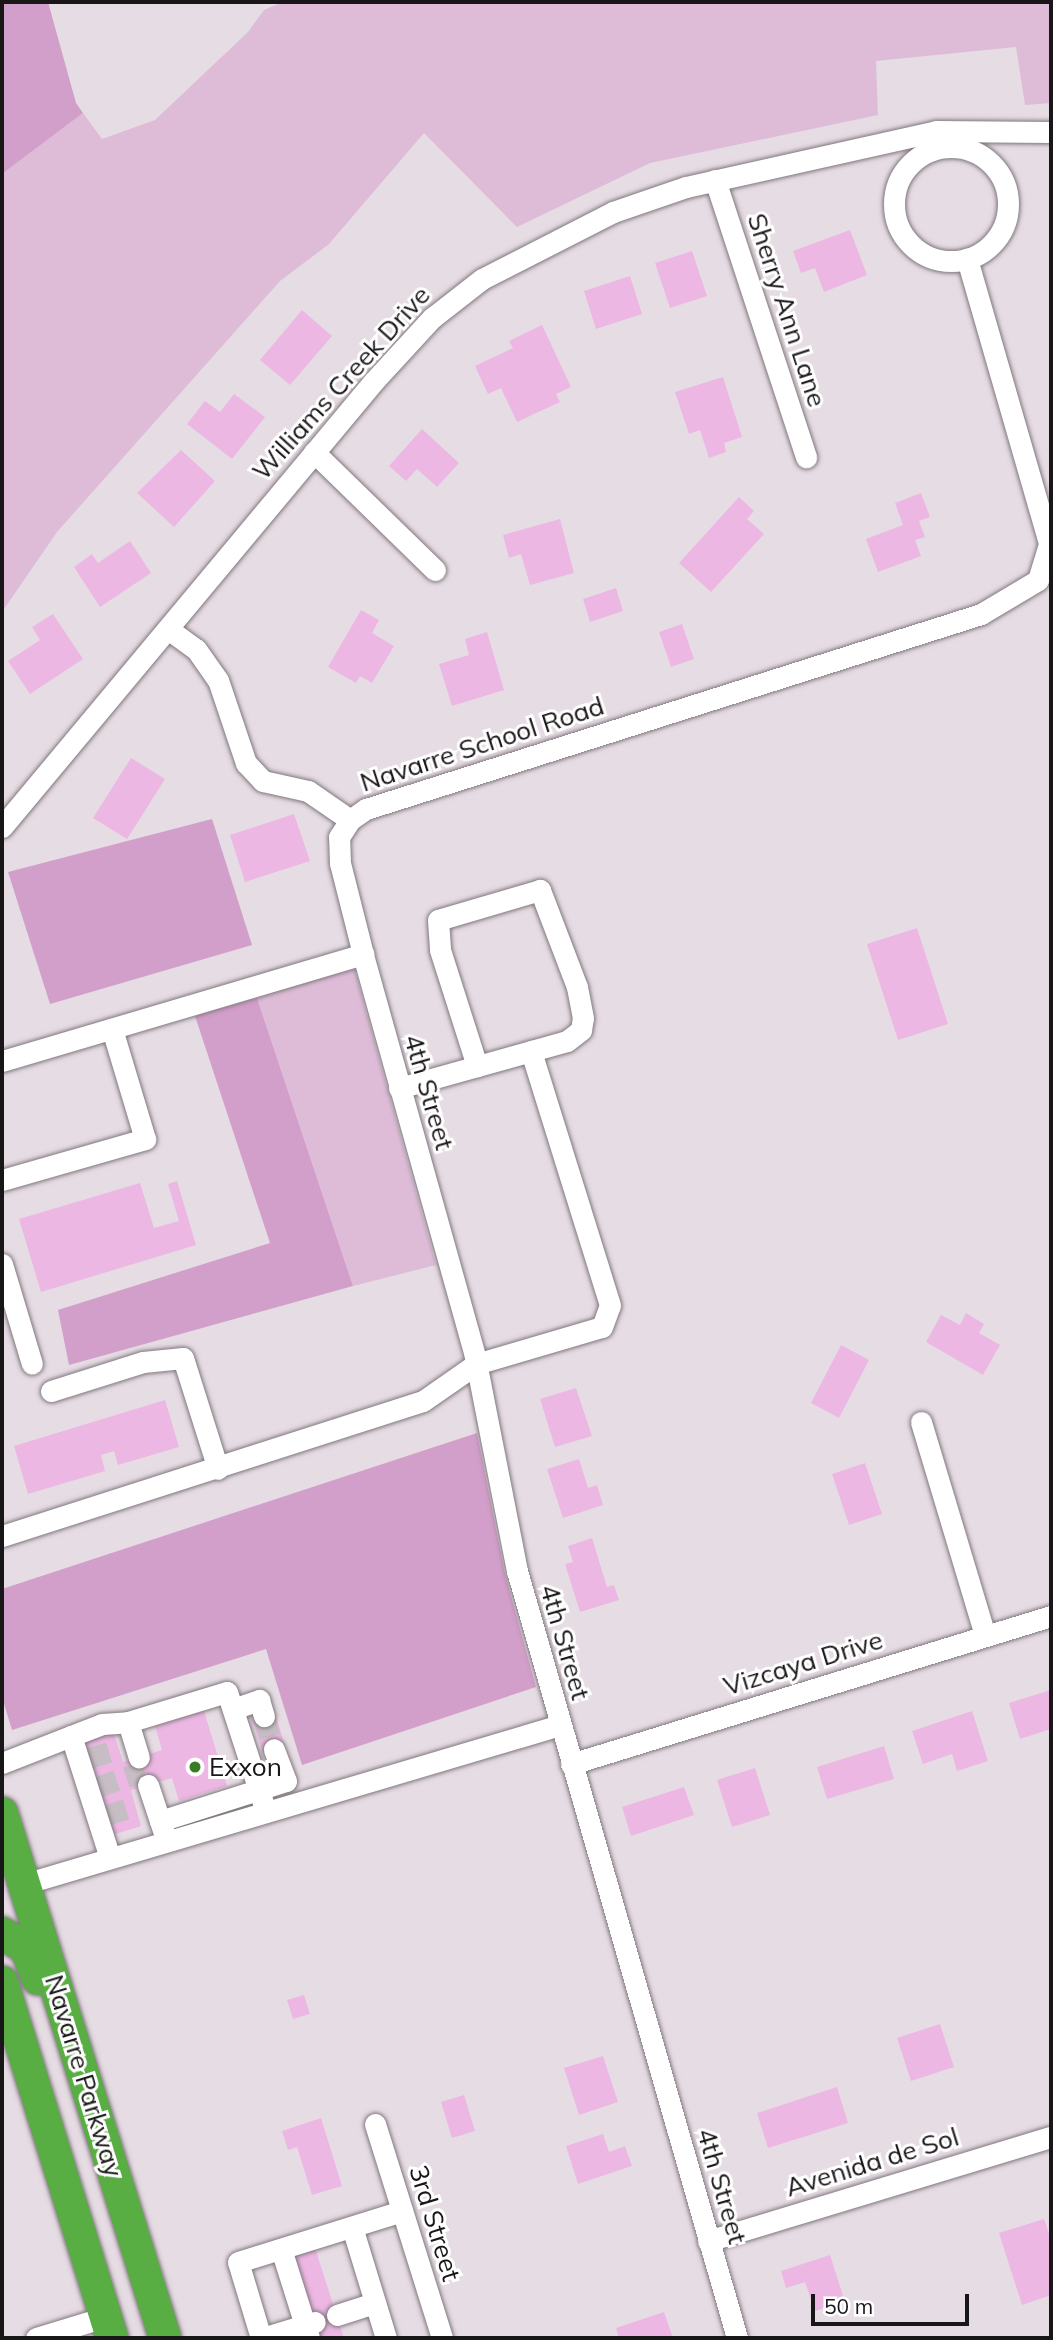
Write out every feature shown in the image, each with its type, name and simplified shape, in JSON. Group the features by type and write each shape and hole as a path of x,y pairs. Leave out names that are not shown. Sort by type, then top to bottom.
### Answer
{"highway":[{"name":"Navarre Parkway","path":"2,1813 13,1883 133,2232 165,2338"},
{"path":"2,1933 26,1948 111,2210 133,2232"},
{"name":"Navarre Parkway","path":"2,1982 108,2328"}],"street":[{"name":"Williams Creek Drive","path":"2,827 313,452 432,318 482,279 613,212 715,180 937,139 1051,132"},
{"path":"937,139 976,152 992,163 1006,189 1007,218 999,236 985,251 967,259 931,258 915,249 896,219 896,191 908,167 937,139"},
{"name":"Sherry Ann Lane","path":"715,180 806,457"},
{"name":"Navarre School Road","path":"363,954 340,863 339,837 351,820 366,809 1004,604 1038,580 1049,543 967,259"},
{"path":"313,452 435,570"},
{"path":"168,629 196,649 218,680 246,762 263,781 308,791 351,820"},
{"path":"399,1088 567,1041 580,1030 583,1018 546,898 532,889 438,920 440,950 477,1066"},
{"path":"2,1061 363,954"},
{"name":"4th Street","path":"363,954 476,1364 517,1571 737,2338"},
{"path":"2,1180 145,1139 112,1029"},
{"path":"2,1536 218,1469 423,1401 476,1364 602,1326 610,1305 531,1051"},
{"path":"2,1264 32,1364"},
{"path":"51,1391 143,1362 183,1358 218,1469"},
{"path":"920,1422 985,1635"},
{"name":"Vizcaya Drive","path":"571,1764 1051,1616"},
{"path":"2,1763 102,1724 128,1722 227,1692 266,1812"},
{"path":"233,1709 259,1700 264,1716"},
{"path":"128,1722 131,1750"},
{"path":"13,1883 166,1842 560,1725"},
{"path":"71,1735 84,1759 110,1858"},
{"path":"166,1842 149,1803 259,1790 286,1781 274,1749"},
{"name":"3rd Street","path":"375,2123 442,2338"},
{"name":"Avenida de Sol","path":"708,2241 1051,2137"},
{"path":"281,2249 310,2328 262,2338 238,2262 402,2211"},
{"path":"352,2227 386,2338"},
{"path":"337,2315 375,2303"},
{"path":"36,2338 108,2328"}],"shaded area":[{"path":"2,2 48,2 76,103 83,113 2,174"},
{"path":"283,2 1051,2 1051,103 1025,105 1016,47 876,61 878,115 650,163 517,227 424,133 329,244 280,281 57,532 2,612 2,174 83,113 102,139 155,120 248,32 264,10"},
{"path":"212,819 252,945 50,1004 8,872"},
{"path":"354,968 436,1265 353,1286 257,998"},
{"path":"257,998 353,1286 69,1365 58,1310 270,1243 195,1016"},
{"path":"477,1433 505,1574 536,1687 302,1765 266,1649 12,1730 2,1697 2,1589"}],"building":[{"path":"850,230 867,275 824,292 815,268 801,273 793,251"},
{"path":"692,251 707,296 670,308 655,263"},
{"path":"630,276 642,314 596,329 584,291"},
{"path":"302,310 332,336 290,385 260,360"},
{"path":"542,325 571,387 556,394 560,402 517,422 501,388 488,394 475,366 513,348 509,341"},
{"path":"723,377 742,437 724,443 726,452 709,458 700,430 689,434 675,392"},
{"path":"234,394 265,417 232,459 187,424 205,401 220,412"},
{"path":"422,429 459,463 437,487 417,469 406,481 389,466"},
{"path":"181,450 215,481 174,527 137,493"},
{"path":"921,493 930,517 919,521 925,537 915,540 921,556 878,572 866,539 903,525 895,503"},
{"path":"739,497 754,511 747,519 764,534 711,592 679,563"},
{"path":"560,519 574,573 530,585 521,554 509,558 503,535"},
{"path":"130,541 151,573 100,607 74,567 92,554 98,563"},
{"path":"616,588 623,611 590,622 583,599"},
{"path":"361,610 379,620 372,633 394,646 372,683 360,676 356,683 328,667"},
{"path":"53,614 83,659 30,694 8,661 40,640 32,627"},
{"path":"682,624 694,659 671,667 659,632"},
{"path":"487,632 504,690 452,706 439,664 469,655 465,639"},
{"path":"131,758 165,779 127,839 93,818"},
{"path":"294,814 310,861 245,882 230,835"},
{"path":"917,928 948,1024 898,1040 867,944"},
{"path":"177,1181 196,1245 41,1292 19,1219 140,1183 154,1228 179,1221 168,1184"},
{"path":"966,1313 984,1324 979,1333 1000,1345 983,1375 926,1342 941,1315 960,1325"},
{"path":"841,1345 869,1360 839,1418 811,1403"},
{"path":"576,1388 592,1436 555,1447 540,1399"},
{"path":"165,1400 179,1447 118,1465 114,1451 101,1455 105,1471 28,1494 14,1446"},
{"path":"579,1459 588,1488 597,1485 603,1505 563,1518 547,1469"},
{"path":"865,1463 882,1514 849,1525 832,1474"},
{"path":"592,1538 607,1587 614,1585 619,1600 580,1612 565,1564 573,1562 568,1546"},
{"path":"1051,1690 1051,1729 1020,1739 1009,1703"},
{"path":"204,1711 227,1786 179,1801 172,1778 131,1790 141,1826 112,1835 81,1734 111,1725 123,1762 162,1750 155,1726"},
{"path":"972,1711 988,1761 957,1771 952,1754 923,1764 912,1731"},
{"path":"275,1713 285,1746 263,1753 252,1720"},
{"path":"884,1746 894,1779 827,1799 817,1767"},
{"path":"755,1768 770,1815 732,1827 717,1780"},
{"path":"684,1787 694,1815 631,1836 622,1807"},
{"path":"304,1995 310,2014 293,2019 287,2000"},
{"path":"940,2024 954,2067 911,2081 897,2038"},
{"path":"603,2056 618,2102 579,2115 564,2068"},
{"path":"837,2087 848,2123 768,2148 757,2113"},
{"path":"464,2095 475,2131 452,2138 441,2102"},
{"path":"321,2118 342,2186 312,2195 297,2147 288,2150 282,2131"},
{"path":"603,2134 609,2152 625,2146 632,2166 578,2184 566,2146"},
{"path":"1044,2219 1051,2240 1051,2295 1022,2305 999,2233"},
{"path":"315,2248 344,2338 321,2338 294,2255"},
{"path":"830,2255 845,2302 815,2311 805,2282 786,2288 781,2271"},
{"path":"664,2312 673,2338 619,2338 616,2328"}],"tunnel":[{"path":"264,1716 274,1749"},
{"path":"89,1758 119,1749"},
{"path":"97,1787 144,1771"},
{"path":"106,1815 135,1806"}],"place":[{"name":"Exxon","path":"195,1767"}]}
